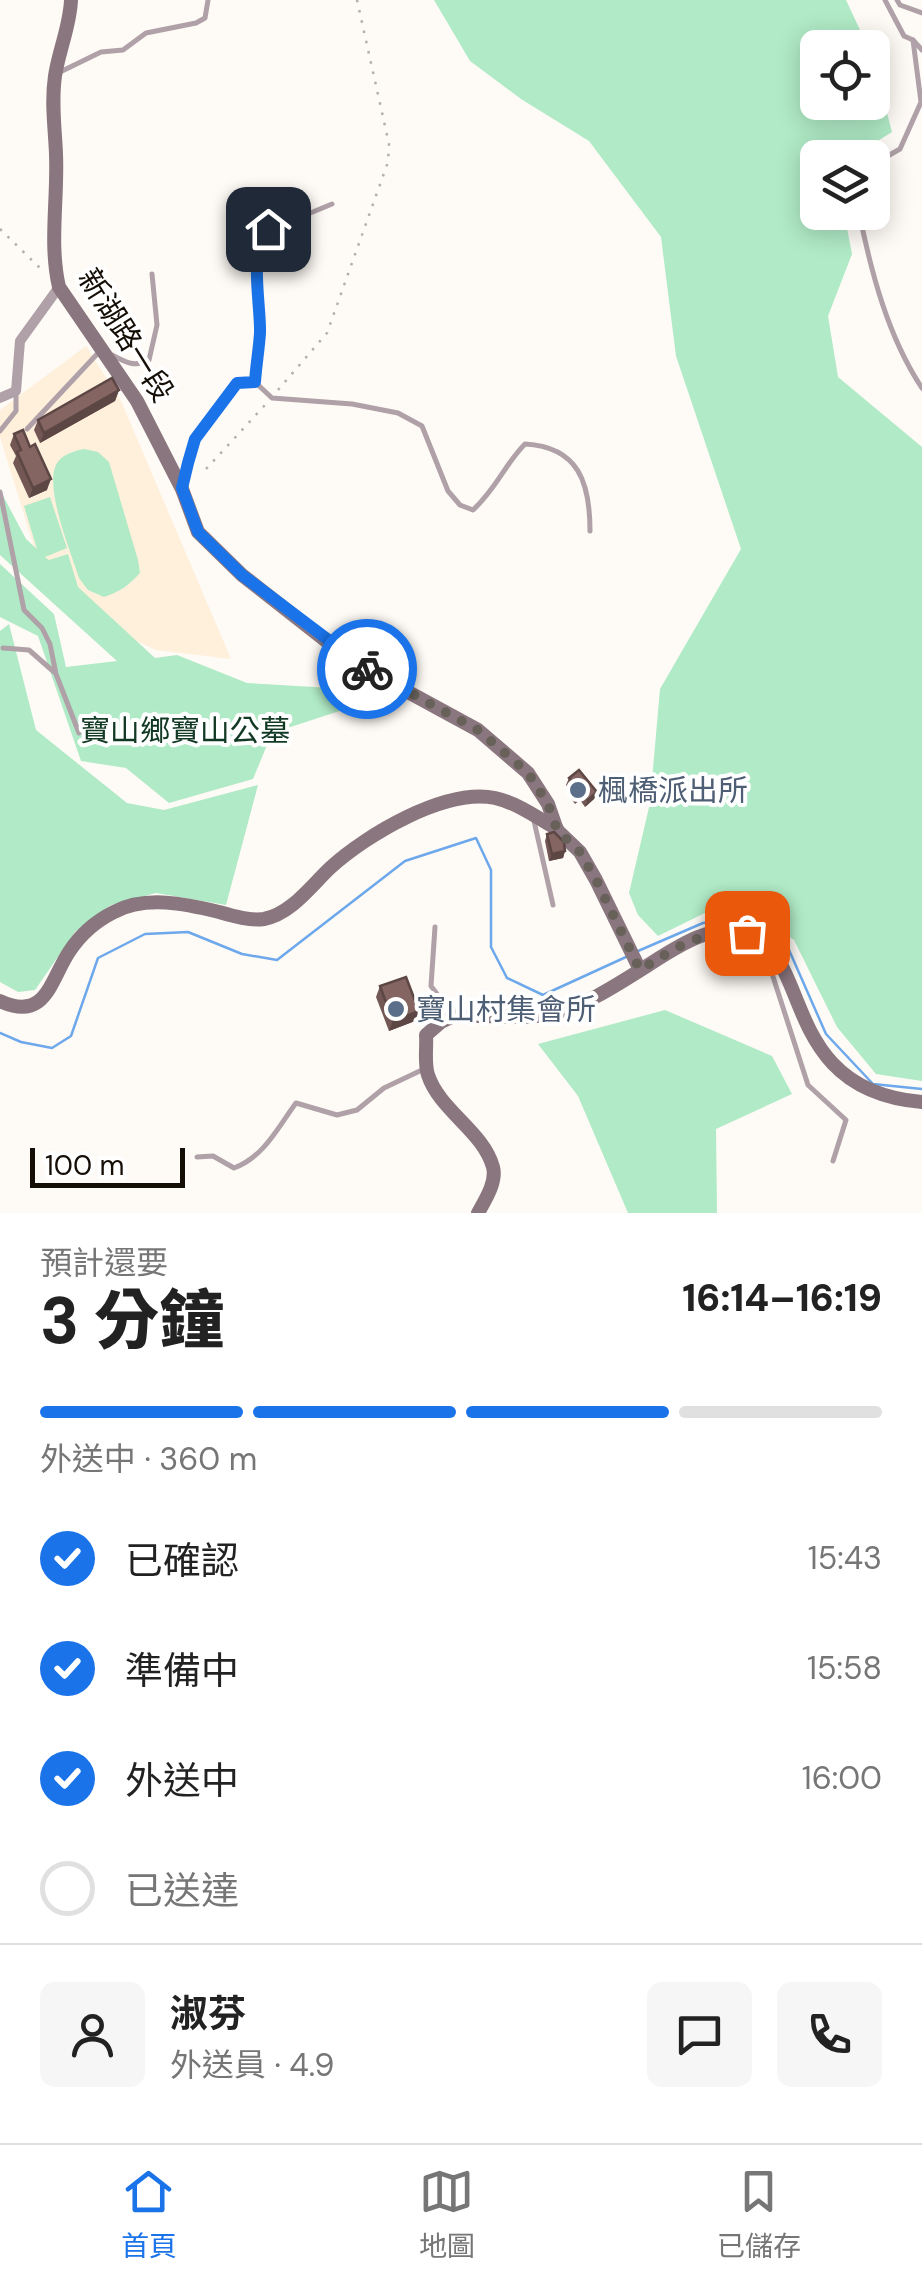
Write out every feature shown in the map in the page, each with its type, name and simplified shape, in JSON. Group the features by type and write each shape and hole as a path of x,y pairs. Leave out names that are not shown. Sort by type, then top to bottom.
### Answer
{"street":[{"name":"新湖路一段","path":"71,0 70,19 55,74 52,109 56,151 54,266 59,287 137,401 182,488 198,532 242,575 354,662 478,730 506,751 528,773 548,804 557,830 588,866 640,970"},
{"path":"0,398 16,391 20,341 59,287"},
{"path":"0,1000 11,1006 38,1003 48,994 68,953 82,935 97,922 131,905 172,904 262,920 287,910 362,844 428,808 456,799 498,798 557,830"},
{"path":"478,1213 490,1190 492,1168 476,1139 435,1088 427,1068 426,1035 454,1016 550,1014 575,1005 684,943 711,934 728,930 762,940 778,960 808,1031 826,1058 847,1078 876,1094 922,1102"}],"lane":[{"path":"55,74 102,52 123,50 146,34 196,23 204,18 208,0"},
{"path":"885,0 904,36 922,50"},
{"path":"897,0 922,13"},
{"path":"890,154 900,149 921,102 913,40"},
{"path":"255,382 260,330 257,262 262,233 332,204"},
{"path":"863,230 870,266 909,369 922,388"},
{"path":"27,430 101,349 125,362 140,365 148,360 157,325 152,274"},
{"path":"182,488 195,439 237,383 255,382 272,398 398,412 422,426 448,491 460,506 473,510 506,474 514,455 525,444 545,445 563,452 582,478 590,498 590,531"},
{"path":"0,430 16,411 16,391"},
{"path":"0,492 24,610 42,628 50,644 56,674 78,734"},
{"path":"3,648 29,650 56,674"},
{"path":"533,815 553,906"},
{"path":"435,927 432,986 454,1016"},
{"path":"762,940 808,1085 846,1120 832,1161"},
{"path":"197,1157 213,1156 234,1168 248,1163 262,1151 296,1103 338,1114 357,1110 384,1088 427,1068"}],"path":[{"path":"206,469 327,334 388,162 388,144 357,0"},
{"path":"0,229 59,287"}],"shaded area":[{"path":"86,346 121,401 231,659 156,650 51,602 0,437 0,410"}],"green space":[{"path":"434,0 846,0 860,30 800,30 800,120 889,120 892,132 879,140 800,140 800,230 847,230 852,254 828,316 838,377 922,447 922,1081 876,1074 837,1027 794,940 751,912 713,909 658,936 638,915 629,893 650,803 660,689 741,549 676,356 661,237 589,141 521,99 470,61"},
{"path":"84,449 98,452 109,462 140,573 124,588 104,597 88,590 79,578 53,487 59,460"},
{"name":"寶山鄉寶山公墓","path":"0,490 26,539 37,549 24,506 50,497 67,548 45,557 49,560 68,554 78,587 155,658 177,655 247,683 349,689 361,704 272,733 253,779 169,803 126,768 81,761 38,636 0,617 0,564 54,614 66,667 117,661 0,555"},
{"path":"9,624 36,730 127,803 164,810 258,785 226,905 156,893 111,905 75,932 35,990 18,992 0,982 0,631"},
{"path":"665,1010 772,1056 792,1094 716,1129 717,1213 628,1213 578,1096 538,1044"}],"building":[{"path":"112,378 119,390 44,433 38,420"},
{"path":"23,430 30,447 35,444 51,479 33,488 17,452 21,450 14,434"},
{"path":"579,770 597,792 588,800 583,793 578,797 572,790 576,787 569,778"},
{"path":"554,832 564,842 565,851 552,854 547,834"},
{"path":"406,977 419,1011 393,1021 380,986"}],"waterway":[{"path":"0,1033 52,1048 71,1036 98,958 145,934 188,932 242,954 277,960 405,861 476,838 491,870 491,947 507,978 543,995 626,957"},
{"path":"638,951 703,923 750,917 789,950 826,1034 873,1084 922,1089"}],"way so far":[{"path":"367,669 478,730 528,773 548,804 557,830 580,852 596,880 640,970 684,943 728,930 747,933"}],"place":[{"name":"楓橋派出所","path":"578,790"},
{"name":"寶山村集會所","path":"396,1009"}],"route":[{"path":"268,229 262,233 257,262 260,330 255,382 237,383 195,439 182,488 198,532 242,575 367,669"}]}
